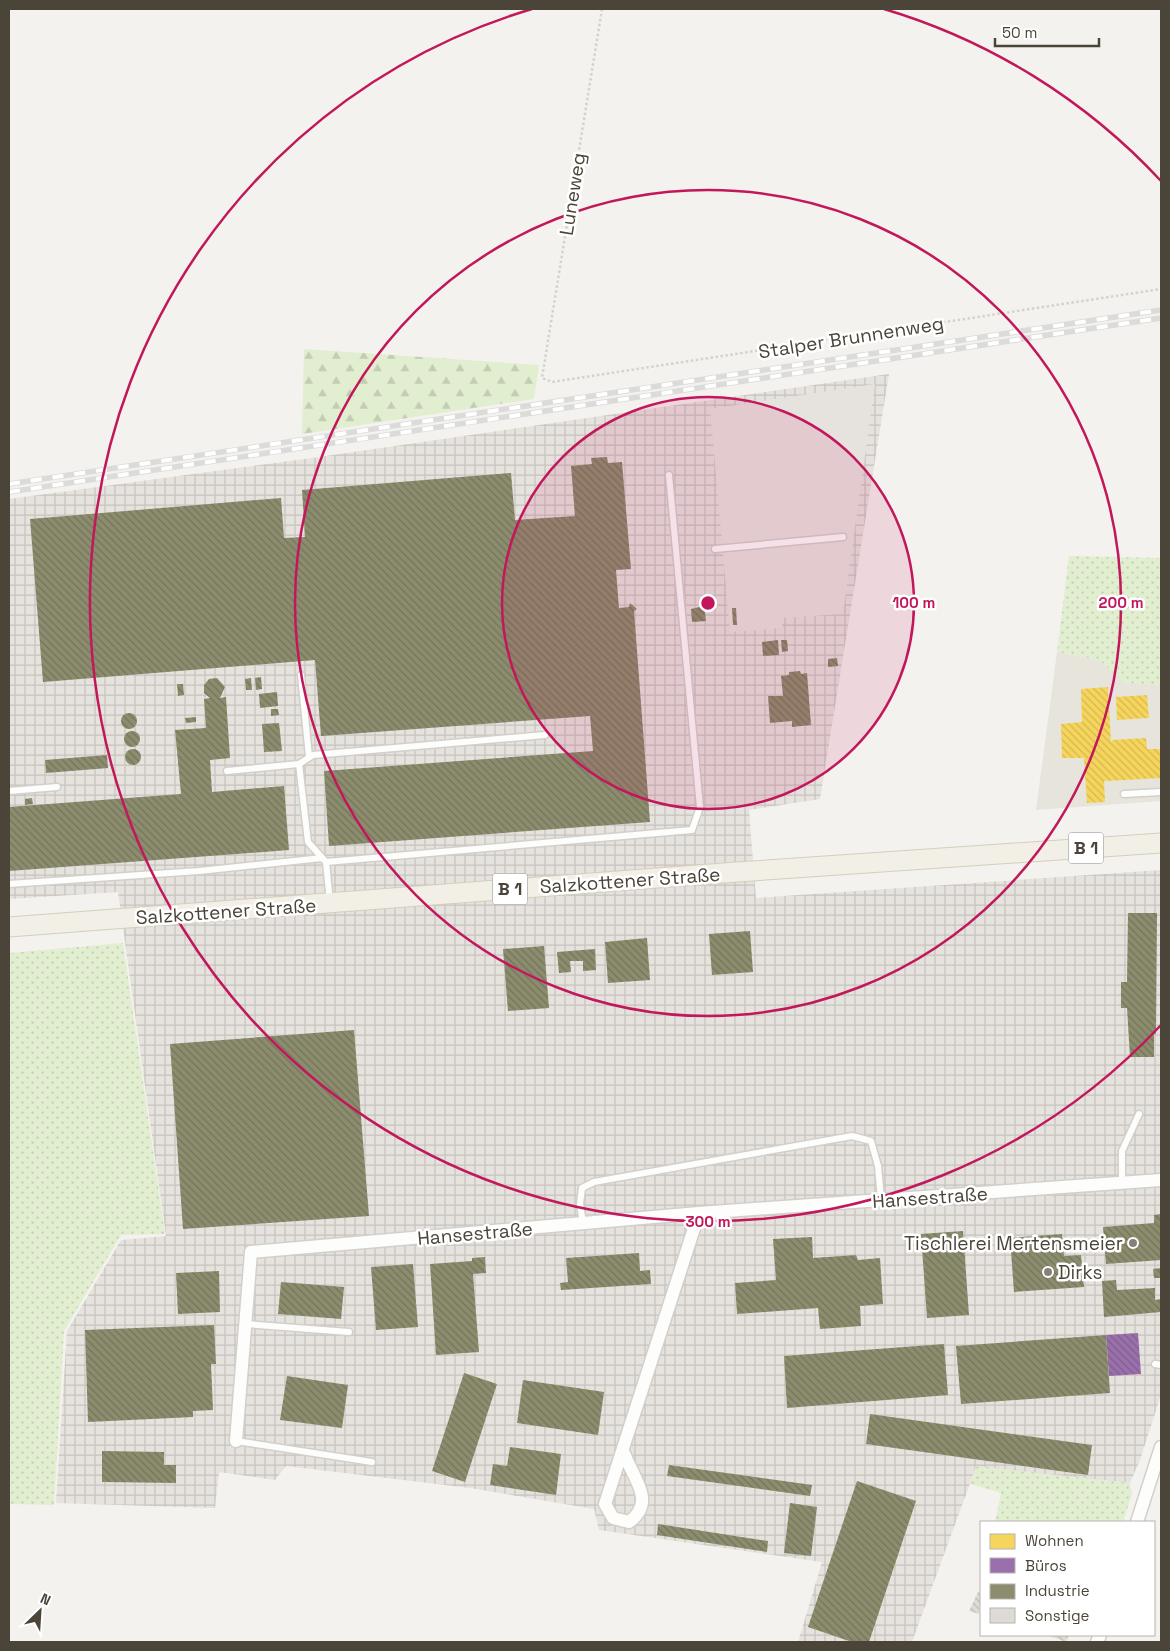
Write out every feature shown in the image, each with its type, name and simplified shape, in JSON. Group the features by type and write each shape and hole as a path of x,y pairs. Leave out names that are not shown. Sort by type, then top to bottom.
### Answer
{"main road":[{"name":"Salzkottener Straße","path":"9,927 1161,843"}],"street":[{"name":"Hansestraße","path":"245,1324 251,1252 699,1213 1161,1180"},
{"path":"624,1453 642,1492 644,1503 640,1514 629,1522 613,1518 605,1504 624,1453 699,1213"},
{"path":"236,1441 245,1324"},
{"path":"1136,1521 1161,1447"}],"lane":[{"path":"9,884 199,871 692,830 700,807 669,475"},
{"path":"715,549 843,537"},
{"path":"302,674 309,757"},
{"path":"227,771 299,764 313,755 545,735"},
{"path":"299,764 308,842 324,860 330,903"},
{"path":"9,791 57,786"},
{"path":"1124,794 1161,792"},
{"path":"1122,1183 1122,1151 1139,1114"},
{"path":"583,1223 580,1204 582,1188 594,1182 852,1136 871,1141 878,1166 881,1200"},
{"path":"245,1324 349,1332"},
{"path":"236,1441 372,1462"}],"path":[{"name":"Luneweg","path":"542,378 602,9"},
{"name":"Stalper Brunnenweg","path":"542,378 552,382 1161,289"}],"shaded area":[{"path":"889,374 820,799 749,810 756,898 1161,870 1161,1395 1140,1460 1130,1483 976,1467 912,1642 798,1642 822,1562 599,1530 594,1509 470,1488 286,1466 275,1480 219,1472 215,1508 56,1503 67,1331 121,1240 166,1236 118,892 9,899 9,499 312,458"},
{"path":"875,384 843,614 782,618 782,628 730,632 710,409"},
{"path":"1057,652 1099,660 1125,683 1161,685 1161,801 1036,810"}],"green space":[{"path":"304,349 539,365 534,399 302,434"},
{"path":"1069,556 1161,558 1161,685 1125,683 1099,660 1057,652"},
{"path":"123,943 165,1234 121,1235 64,1331 54,1505 9,1504 9,953"},
{"path":"976,1466 1130,1483 1132,1494 1123,1521 995,1521 1001,1493 970,1484"}],"building: Wohnen":[{"path":"1108,687 1111,743 1112,740 1146,738 1147,749 1161,749 1161,778 1104,781 1105,802 1087,803 1084,758 1062,758 1061,724 1082,722 1081,689"},
{"path":"1147,695 1149,718 1117,720 1116,697"}],"building: Büros":[{"path":"1138,1333 1141,1374 1109,1376 1106,1335"}],"building: Industrie":[{"path":"607,457 608,463 622,462 631,569 616,570 619,608 629,607 630,603 637,609 634,611 650,822 329,846 324,771 593,751 590,716 321,736 315,660 43,682 30,519 281,498 284,538 305,537 302,490 511,473 515,520 575,516 571,466 592,464 591,458"},
{"path":"704,606 706,621 692,622 691,609"},
{"path":"732,608 736,608 737,625 733,625"},
{"path":"778,640 779,655 763,656 762,642"},
{"path":"781,640 787,640 788,651 782,652"},
{"path":"837,658 838,666 828,667 828,659"},
{"path":"800,671 801,674 807,673 811,725 792,727 792,721 770,723 768,696 783,696 781,676 789,675 789,672"},
{"path":"261,677 262,689 256,690 255,678"},
{"path":"217,678 225,687 220,698 226,697 230,758 210,760 212,792 284,786 289,850 9,871 9,807 181,794 175,730 206,728 204,699 210,698 204,693 204,685 209,679"},
{"path":"251,678 252,690 246,690 245,679"},
{"path":"177,684 183,684 184,695 178,696"},
{"path":"277,692 278,706 260,708 259,694"},
{"path":"271,709 278,709 279,715 271,716"},
{"path":"126,713 132,713 137,718 135,727 126,729 121,724 121,718"},
{"path":"196,717 196,722 186,723 185,718"},
{"path":"279,723 282,751 264,752 262,724"},
{"path":"132,731 140,739 132,747 124,739"},
{"path":"133,749 139,751 141,757 139,763 133,765 127,763 125,757 127,751"},
{"path":"107,755 108,768 46,773 45,760"},
{"path":"32,798 33,804 25,805 25,799"},
{"path":"1128,913 1157,913 1156,1034 1154,1034 1154,1057 1130,1057 1127,1008 1121,1008 1121,982 1127,982"},
{"path":"750,931 753,972 712,975 709,934"},
{"path":"647,938 650,980 608,983 605,942"},
{"path":"544,946 549,1008 508,1011 503,949"},
{"path":"595,949 596,970 583,971 583,961 570,961 571,972 559,973 557,952"},
{"path":"354,1030 369,1216 183,1229 170,1044"},
{"name":"Tischlerei Mertensmeier","path":"1161,1214 1161,1260 1106,1264 1103,1227 1154,1223 1154,1215"},
{"path":"963,1231 969,1315 927,1318 921,1234"},
{"name":"Dirks","path":"1062,1234 1064,1256 1081,1255 1084,1287 1014,1292 1010,1238"},
{"path":"812,1237 813,1258 856,1255 858,1260 880,1258 883,1304 860,1306 861,1326 820,1329 818,1308 737,1314 735,1283 776,1280 773,1239"},
{"path":"639,1253 640,1271 650,1270 651,1284 561,1290 560,1283 568,1282 566,1258"},
{"path":"485,1257 486,1273 473,1274 479,1352 436,1355 430,1264 472,1261 472,1258"},
{"path":"413,1264 418,1327 376,1330 371,1267"},
{"path":"1161,1268 1161,1278 1154,1278 1153,1269"},
{"path":"219,1271 220,1312 178,1314 176,1273"},
{"path":"1116,1280 1117,1290 1155,1288 1155,1300 1161,1299 1161,1312 1104,1317 1102,1281"},
{"path":"281,1282 344,1287 341,1319 278,1314"},
{"path":"214,1325 216,1364 211,1364 213,1410 193,1411 193,1417 88,1422 85,1330"},
{"path":"1106,1335 1110,1393 961,1404 956,1346"},
{"path":"944,1344 948,1395 787,1408 784,1356"},
{"path":"464,1373 497,1384 465,1482 432,1471"},
{"path":"287,1376 348,1385 342,1428 280,1420"},
{"path":"523,1380 604,1392 598,1435 517,1423"},
{"path":"870,1414 1092,1445 1088,1475 866,1444"},
{"path":"510,1447 561,1454 556,1495 490,1485 493,1464 507,1466"},
{"path":"102,1451 164,1452 164,1465 176,1465 176,1483 102,1482"},
{"path":"669,1465 812,1485 810,1496 667,1476"},
{"path":"857,1481 916,1501 869,1642 852,1642 808,1627"},
{"path":"790,1503 817,1507 811,1556 784,1553"},
{"path":"658,1524 768,1541 767,1552 657,1535"}],"building: Sonstige":[{"path":"978,1592 980,1593 979,1614 969,1611"},
{"path":"1050,1636 1069,1636 1066,1642"}],"railway":[{"path":"9,484 1161,310"},
{"path":"9,492 1161,318"}],"place":[{"name":"Tischlerei Mertensmeier","path":"1133,1243"},
{"name":"Dirks","path":"1048,1272"}]}
